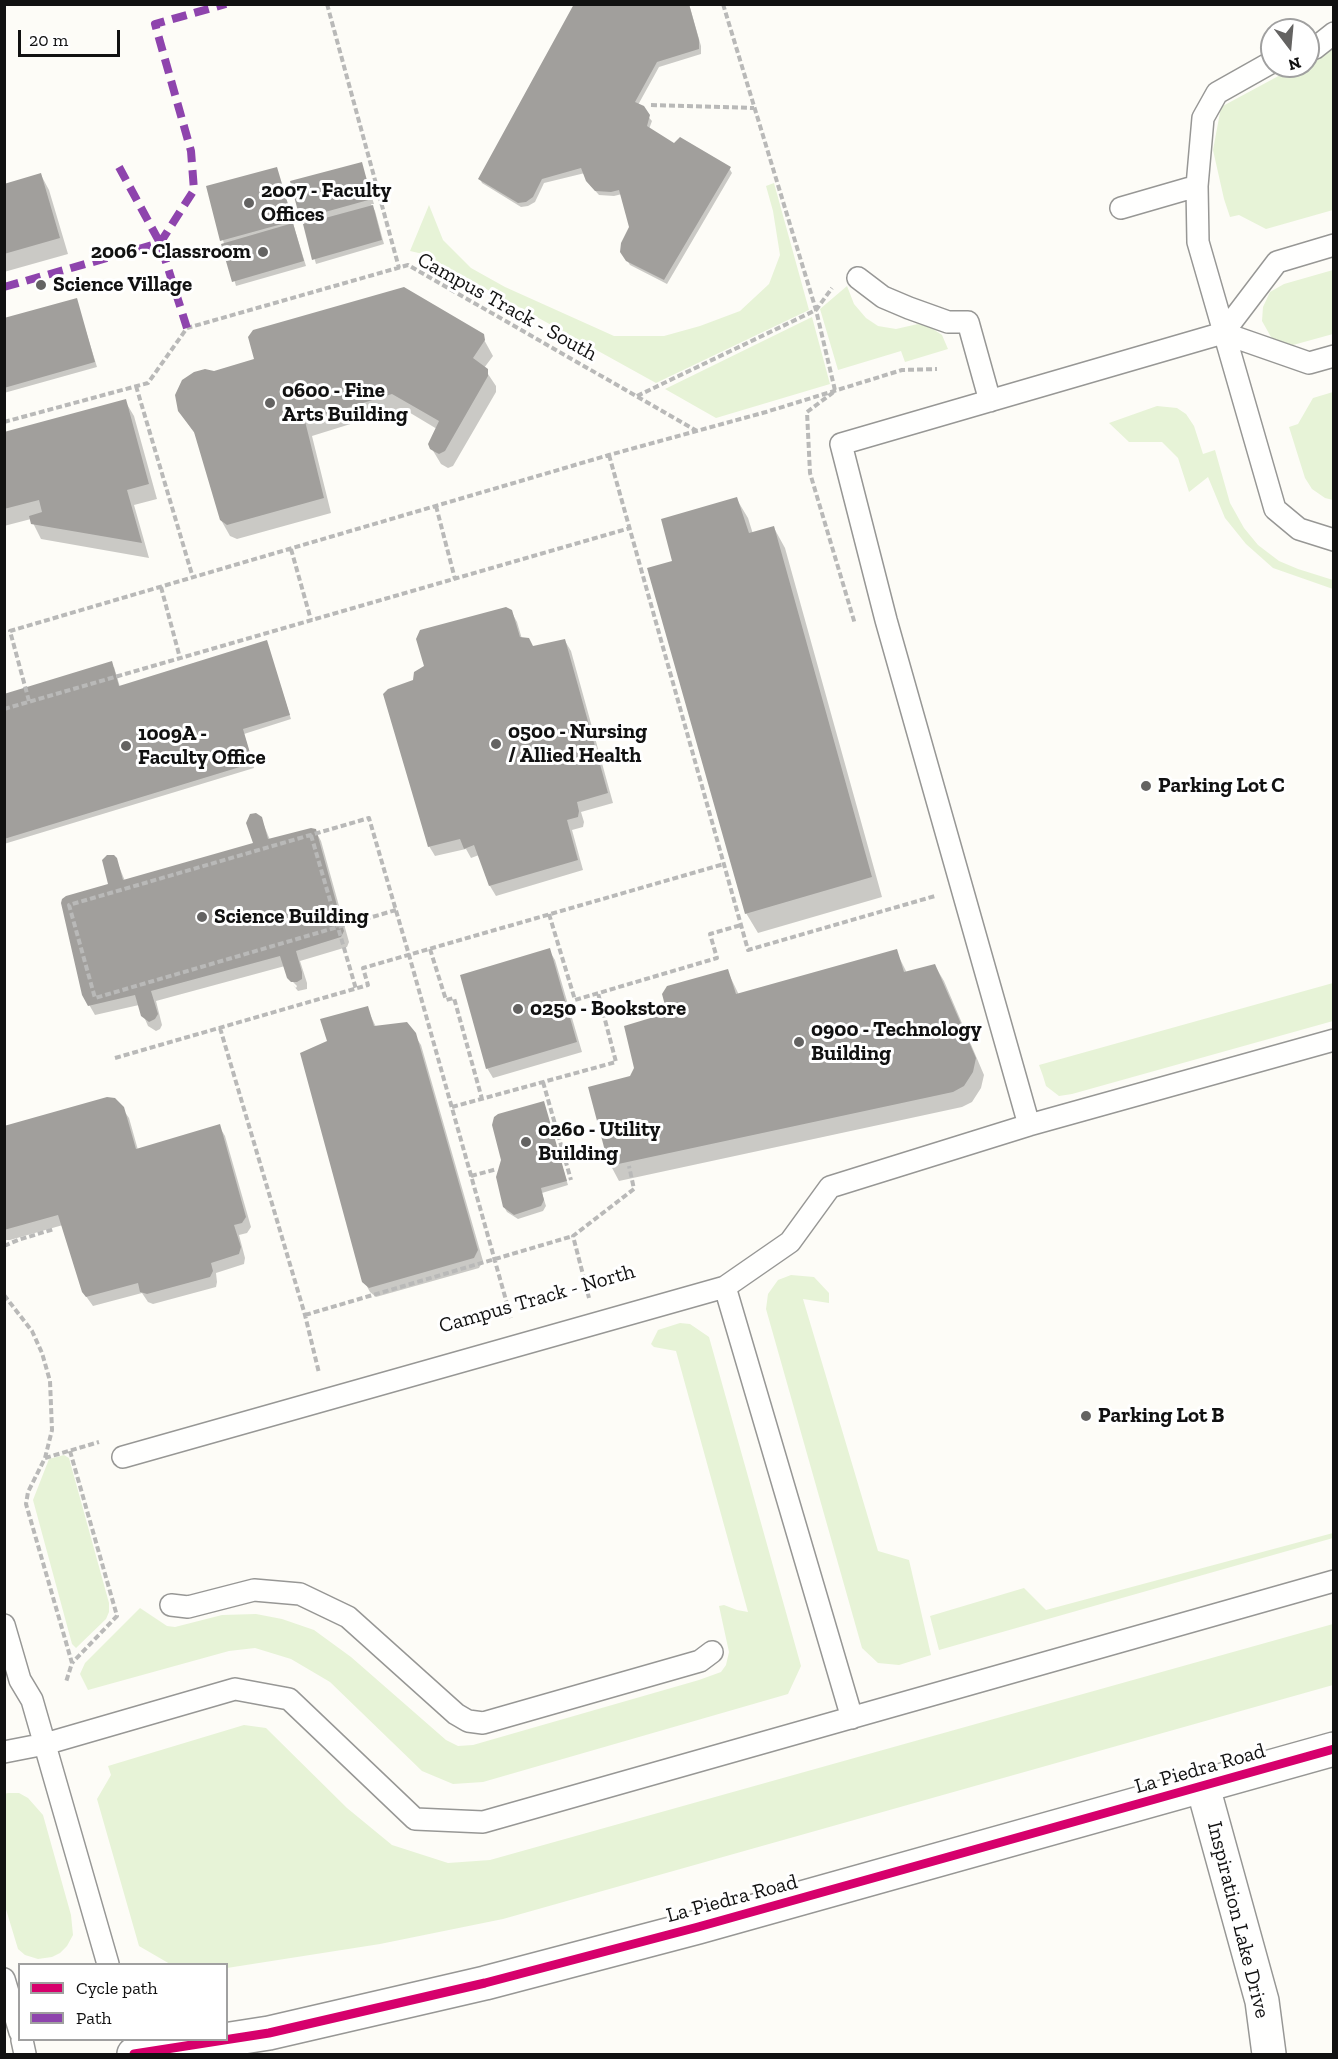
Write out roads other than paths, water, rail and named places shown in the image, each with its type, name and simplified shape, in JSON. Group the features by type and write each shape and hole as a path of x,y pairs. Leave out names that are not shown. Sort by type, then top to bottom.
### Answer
{"street":[{"name":"La Piedra Road","path":"228,2039 279,2031 485,1983 709,1924 1334,1749"},
{"name":"Inspiration Lake Drive","path":"1203,1787 1262,2001 1269,2055"},
{"name":"La Piedra Road","path":"132,2055 218,2041"}],"lane":[{"path":"1320,44 1334,33"},
{"path":"1260,69 1217,93 1203,118 1197,186 1197,242 1275,509 1299,529 1334,540"},
{"path":"1120,208 1197,186"},
{"path":"1223,333 1277,262 1334,245"},
{"path":"858,278 883,297 909,308 948,322 968,322 990,401"},
{"path":"1029,1125 886,620 841,444 1223,333 1309,363 1334,357"},
{"path":"123,1457 725,1287 790,1242 830,1187 1029,1125 1334,1040"},
{"path":"725,1287 852,1718"},
{"path":"4,1752 45,1744 235,1689 289,1699 415,1819 483,1822 1334,1581"},
{"path":"171,1605 188,1607 254,1590 300,1594 348,1617 456,1714 468,1721 483,1723 700,1661 712,1652"},
{"path":"4,1625 20,1680 32,1700 107,1963"},
{"path":"4,1979 18,2025"}],"place":[{"name":"2007 - Faculty Offices","path":"249,203"},
{"name":"2006 - Classroom","path":"263,252"},
{"name":"Science Village","path":"41,285"},
{"name":"0600 - Fine Arts Building","path":"270,403"},
{"name":"0500 - Nursing / Allied Health","path":"496,744"},
{"name":"1009A - Faculty Office","path":"126,746"},
{"name":"Parking Lot C","path":"1146,786"},
{"name":"Science Building","path":"202,917"},
{"name":"0250 - Bookstore","path":"518,1009"},
{"name":"0900 - Technology Building","path":"799,1042"},
{"name":"0260 - Utility Building","path":"526,1142"},
{"name":"Parking Lot B","path":"1086,1416"}]}
